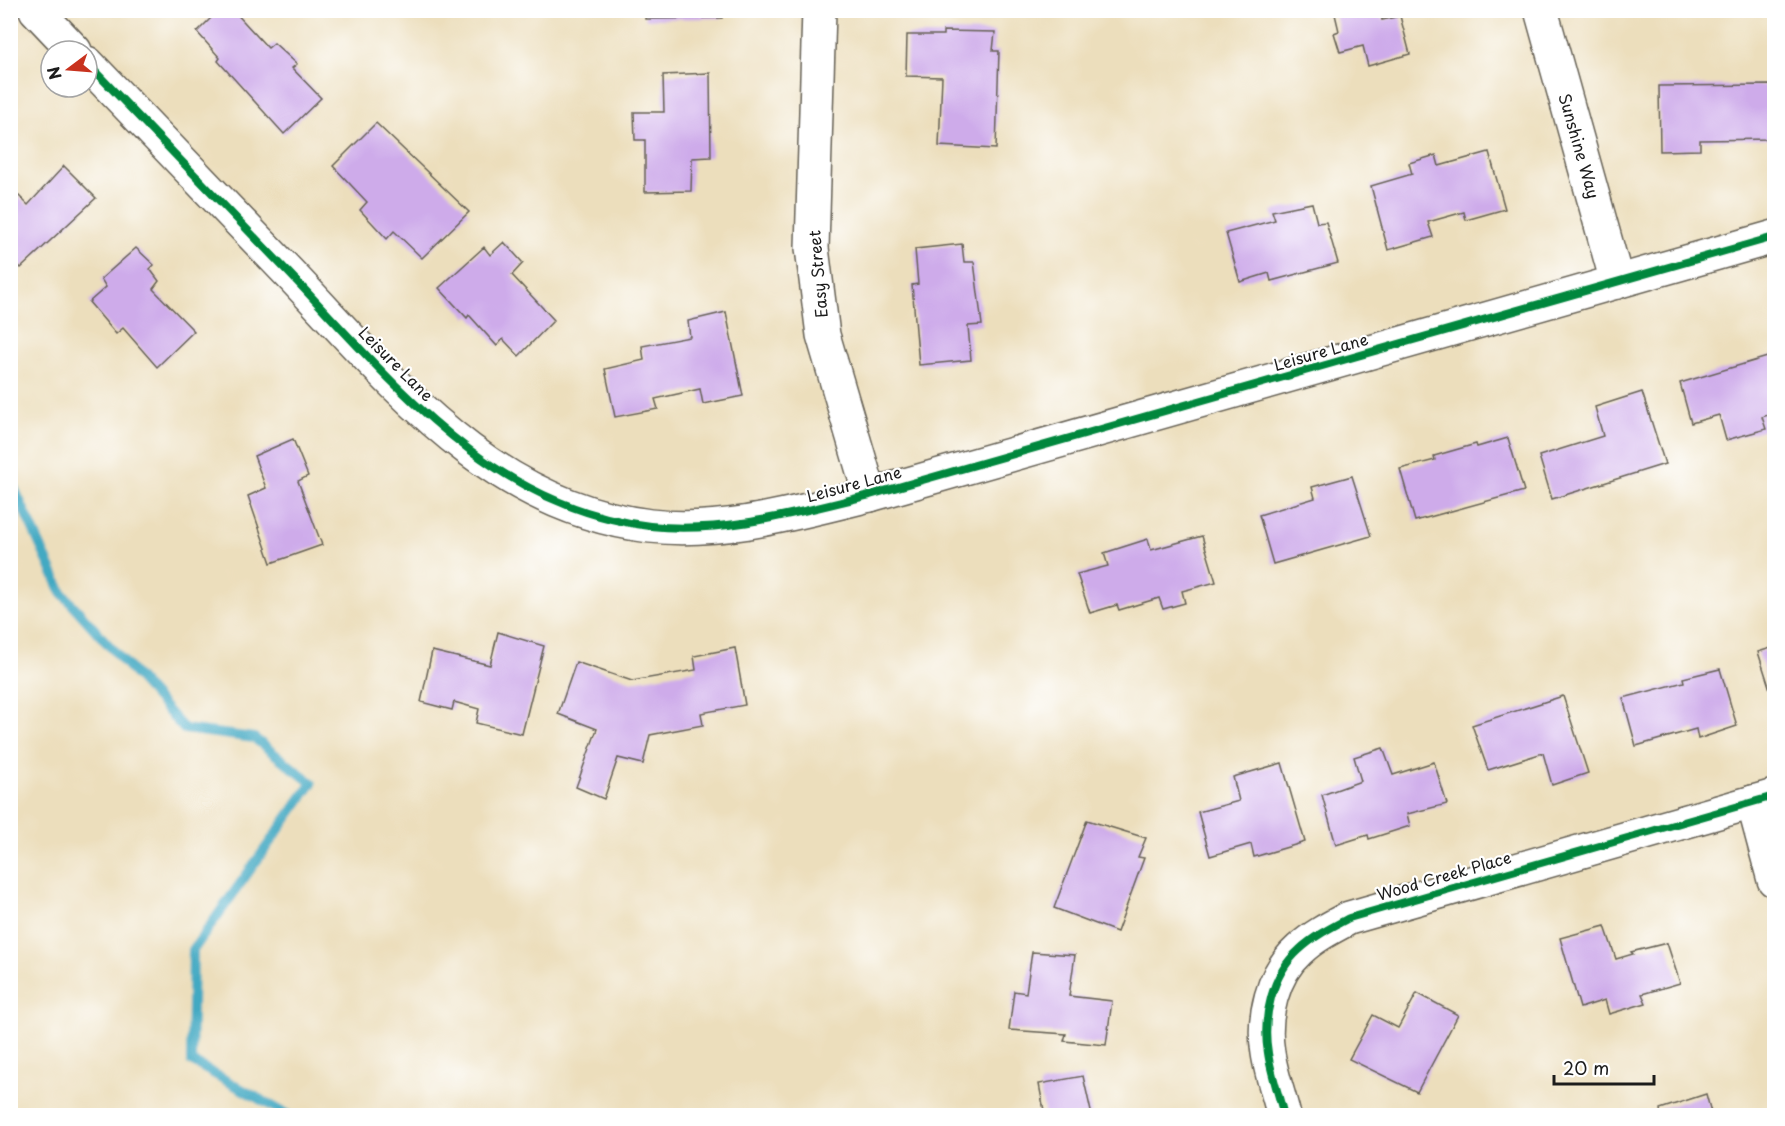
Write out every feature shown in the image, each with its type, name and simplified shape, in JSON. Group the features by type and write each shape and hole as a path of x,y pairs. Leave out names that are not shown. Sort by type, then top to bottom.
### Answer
{"street":[{"path":"36,10 64,39"},
{"name":"Easy Street","path":"819,10 812,248 823,335 870,495"},
{"name":"Sunshine Way","path":"1541,10 1617,282"},
{"name":"Leisure Lane","path":"99,75 422,410 457,442 519,484 564,504 602,516 650,525 701,528 756,522 870,495 1774,237"},
{"path":"1764,799 1774,880"},
{"name":"Wood Creek Place","path":"1284,1116 1268,1053 1265,1029 1270,1005 1278,978 1297,951 1323,931 1349,918 1764,799"}],"building":[{"path":"219,10 233,10 268,48 274,43 297,64 292,68 321,98 284,134 218,61 220,58 197,32"},
{"path":"645,10 723,10 722,18 645,19"},
{"path":"1334,10 1380,10 1382,20 1400,16 1410,54 1368,66 1363,46 1340,52 1334,33 1339,31"},
{"path":"943,31 995,32 993,51 999,51 996,149 939,146 942,77 906,76 907,35 943,35"},
{"path":"710,73 711,157 692,158 691,191 645,192 645,140 635,140 634,112 664,112 663,75"},
{"path":"1771,85 1773,139 1700,140 1700,150 1660,151 1659,86"},
{"path":"376,123 469,212 422,258 394,231 387,239 360,210 367,202 333,166"},
{"path":"1489,152 1505,209 1466,220 1464,212 1428,222 1433,237 1388,250 1371,186 1412,174 1409,163 1436,155 1439,166"},
{"path":"64,166 96,198 21,268 10,257 10,187 28,205"},
{"path":"1312,203 1317,223 1326,222 1338,263 1271,281 1269,273 1240,282 1226,233 1275,220 1272,211"},
{"path":"504,242 523,263 512,275 554,320 519,356 503,339 497,346 469,315 467,318 439,288 484,247 490,255"},
{"path":"962,244 964,262 974,262 982,325 968,326 971,360 919,365 912,285 918,284 915,249"},
{"path":"136,248 154,265 150,269 159,281 153,289 194,331 157,367 123,328 116,334 89,302 106,287 101,279"},
{"path":"726,312 743,396 703,404 700,389 655,399 658,409 615,417 605,369 644,360 642,346 690,337 688,321"},
{"path":"1774,355 1774,413 1762,417 1766,429 1726,440 1719,415 1691,423 1680,383"},
{"path":"1642,392 1665,464 1552,499 1539,456 1603,436 1595,407"},
{"path":"1508,438 1524,491 1415,521 1400,469 1435,460 1434,456"},
{"path":"293,439 308,476 298,481 322,545 271,563 248,496 266,488 254,456"},
{"path":"1352,476 1371,536 1273,564 1259,515 1315,498 1312,487"},
{"path":"1202,536 1216,582 1182,591 1185,603 1163,609 1159,598 1119,610 1117,605 1090,613 1077,574 1108,566 1104,553 1148,539 1151,550"},
{"path":"498,632 544,646 522,734 476,723 479,709 454,702 452,710 421,702 432,651 490,665"},
{"path":"1774,647 1774,702 1758,652"},
{"path":"735,648 745,705 701,713 703,725 650,735 643,764 618,758 604,799 576,787 597,729 558,714 576,662 632,681 696,670 694,656"},
{"path":"1720,669 1737,726 1698,739 1696,729 1636,746 1623,698 1684,682 1683,678"},
{"path":"1563,696 1588,773 1552,785 1543,753 1488,770 1472,725"},
{"path":"1383,748 1393,775 1434,762 1447,804 1407,814 1410,826 1369,839 1368,835 1336,845 1322,795 1361,781 1354,757"},
{"path":"1282,763 1305,842 1254,857 1251,844 1210,856 1198,812 1239,801 1233,777"},
{"path":"1087,820 1146,838 1138,857 1144,858 1117,932 1054,908"},
{"path":"1605,926 1616,959 1633,954 1631,952 1667,943 1680,983 1642,994 1646,1003 1609,1014 1605,1000 1580,1008 1560,938"},
{"path":"1032,952 1075,955 1069,996 1112,1001 1106,1045 1064,1041 1066,1034 1009,1030 1014,991 1026,993"},
{"path":"1417,993 1458,1015 1417,1092 1349,1059 1373,1015 1398,1028"},
{"path":"1083,1076 1092,1116 1045,1116 1039,1084"},
{"path":"1706,1094 1712,1116 1661,1116 1660,1109"}],"waterway":[{"path":"10,479 62,593 184,729 254,738 312,783 193,950 191,1061 290,1116"}],"cycle path":[{"path":"99,75 367,356 448,433 493,466 541,494 593,514 650,526 678,528 734,524 762,520 870,495 1774,237"},
{"path":"1284,1116 1268,1053 1268,1011 1282,971 1299,950 1317,936 1349,918 1774,796"}]}
